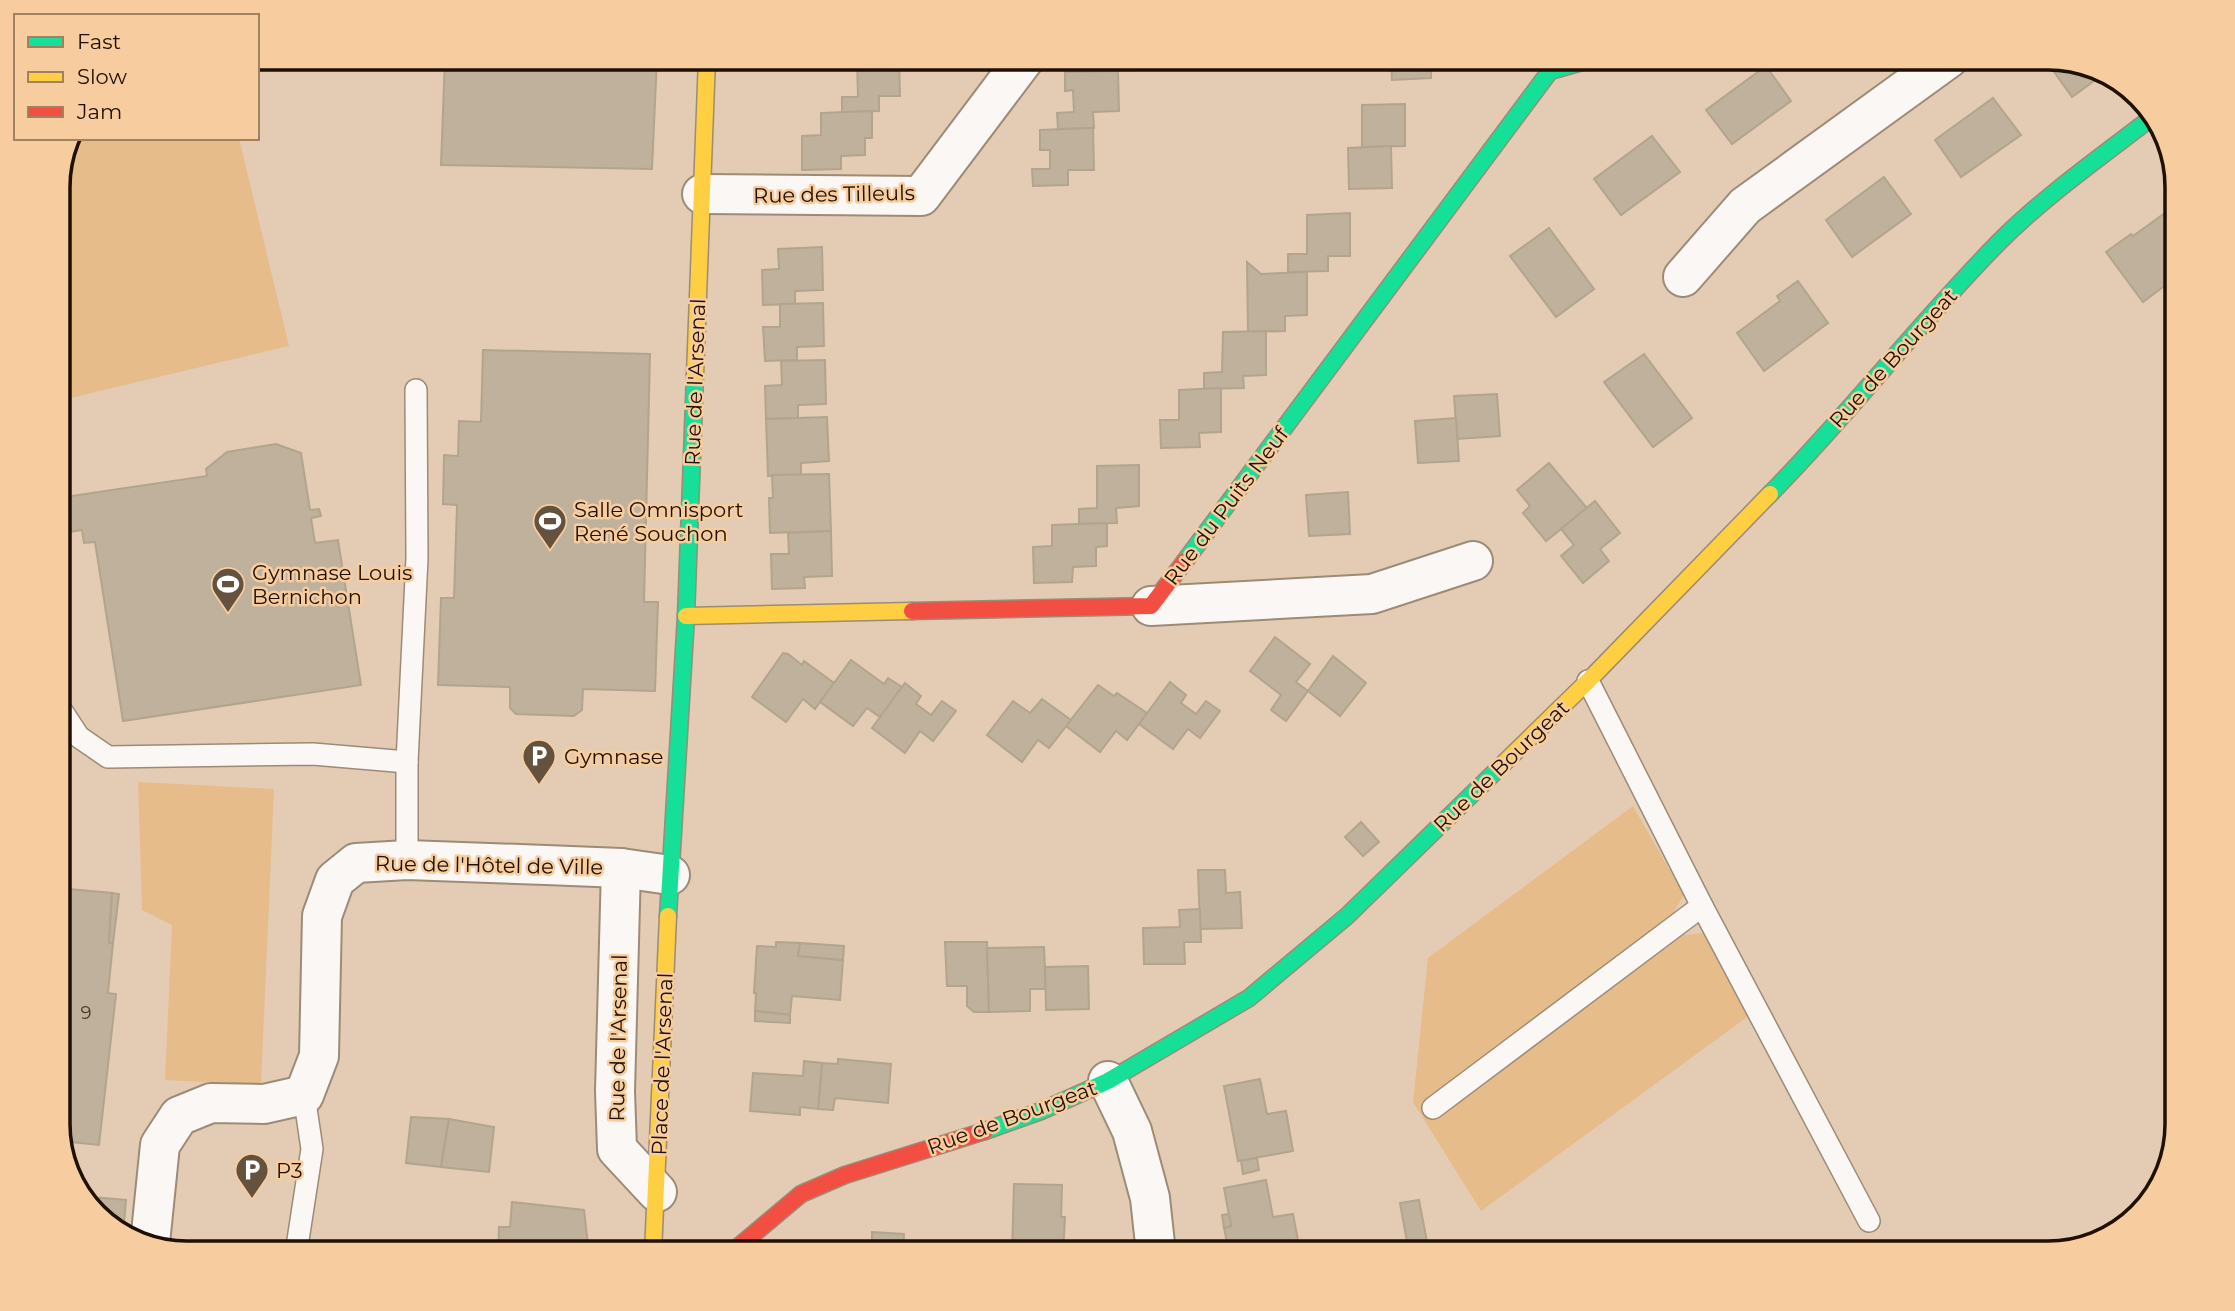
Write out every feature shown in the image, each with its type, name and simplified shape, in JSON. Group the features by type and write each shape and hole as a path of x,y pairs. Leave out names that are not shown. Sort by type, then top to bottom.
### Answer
{"street":[{"name":"Rue de l'Arsenal","path":"670,875 686,616 707,70"},
{"name":"Rue des Tilleuls","path":"702,194 921,196 1016,70"},
{"name":"Rue du Puits Neuf","path":"686,616 1151,606 1550,71 1554,70"},
{"path":"1683,277 1745,206 1932,70"},
{"name":"Rue de Bourgeat","path":"745,1241 801,1194 845,1175 972,1136 1041,1111 1108,1081 1249,998 1347,916 1588,681 1790,474 1900,348 2000,241 2069,181 2145,122"},
{"path":"1151,606 1372,594 1473,561"},
{"name":"Rue de l'Hôtel de Ville","path":"304,1095 319,1056 322,916 335,880 356,863 407,860 621,868 670,875"},
{"name":"Rue de l'Arsenal","path":"621,868 615,1091 617,1149 657,1192"},
{"name":"Place de l'Arsenal","path":"654,1241 670,875"},
{"path":"1108,1081 1132,1131 1150,1198 1155,1241"},
{"path":"151,1235 160,1145 179,1116 211,1103 264,1104 304,1095"}],"lane":[{"path":"407,860 407,762 417,558 416,390"},
{"path":"1588,681 1702,906 1869,1221"},
{"path":"70,723 79,737 108,757 313,754 407,762"},
{"path":"1433,1108 1702,906"},
{"path":"298,1241 312,1149 304,1095"}],"shaded area":[{"path":"80,140 239,140 289,346 70,398 70,179"},
{"path":"138,782 274,789 261,1085 165,1080 172,925 142,910"},
{"path":"1633,806 1684,895 1672,915 1684,935 1704,933 1750,1015 1481,1211 1413,1102 1428,958"}],"building":[{"path":"445,70 656,70 652,169 441,165"},
{"path":"857,70 899,70 900,96 879,96 879,111 842,112 842,97 858,97"},
{"path":"1392,70 1431,70 1431,78 1392,80"},
{"path":"1761,70 1769,70 1791,101 1732,144 1706,110"},
{"path":"2053,70 2078,74 2095,80 2072,97"},
{"path":"1118,71 1119,111 1093,112 1094,128 1058,129 1057,113 1074,112 1073,90 1065,91 1065,72"},
{"path":"1993,98 2021,135 1961,177 1935,140"},
{"path":"1405,104 1405,146 1362,147 1362,105"},
{"path":"872,111 872,138 865,138 865,155 841,156 841,169 802,170 802,136 821,135 821,113"},
{"path":"1093,128 1094,170 1068,170 1068,185 1033,186 1032,169 1050,169 1050,150 1040,150 1040,130"},
{"path":"1652,136 1680,172 1621,215 1594,179"},
{"path":"1391,146 1392,188 1349,189 1348,148"},
{"path":"1884,177 1911,214 1852,257 1826,220"},
{"path":"1350,213 1350,256 1328,256 1328,271 1288,272 1288,254 1307,254 1307,215"},
{"path":"2165,213 2165,286 2143,302 2106,252 2131,234 2133,236"},
{"path":"1549,228 1594,289 1556,317 1510,256"},
{"path":"822,247 823,290 795,291 795,304 763,305 762,270 779,269 778,249"},
{"path":"1247,262 1261,274 1307,272 1307,315 1285,316 1285,331 1248,332"},
{"path":"1798,281 1828,323 1764,371 1737,333 1780,301 1777,296"},
{"path":"823,303 824,346 797,347 797,360 765,361 763,327 780,327 780,304"},
{"path":"1266,331 1266,375 1243,376 1244,388 1204,389 1204,373 1222,372 1223,332"},
{"name":"Salle Omnisport René Souchon","path":"483,350 650,354 644,602 658,602 655,691 583,689 582,710 574,716 516,714 510,708 510,687 438,685 441,598 454,598 457,505 443,504 444,455 458,456 459,421 481,422"},
{"path":"1644,354 1692,418 1653,447 1604,382"},
{"path":"825,360 826,404 798,405 798,418 766,419 765,386 782,385 781,361"},
{"path":"1221,388 1221,432 1199,433 1200,447 1161,448 1160,420 1179,420 1179,390"},
{"path":"1497,394 1500,436 1457,439 1454,396"},
{"path":"827,417 829,461 801,463 801,475 768,476 766,419"},
{"path":"1456,418 1459,461 1418,463 1415,421"},
{"name":"Gymnase Louis Bernichon","path":"276,444 301,453 310,510 319,509 321,516 311,518 315,543 338,540 361,685 123,721 95,542 84,543 82,530 70,532 70,496 207,476 206,469 227,452"},
{"path":"1549,463 1587,508 1546,541 1523,513 1530,506 1517,490"},
{"path":"1139,465 1139,506 1116,508 1117,523 1079,524 1079,509 1097,508 1097,466"},
{"path":"829,474 831,531 770,533 769,498 773,498 772,475"},
{"path":"1348,492 1350,534 1309,536 1306,495"},
{"path":"1595,501 1620,533 1600,549 1609,561 1583,583 1561,556 1574,545 1561,529"},
{"path":"1107,523 1107,546 1096,547 1096,566 1073,567 1072,582 1034,583 1033,547 1052,546 1052,525"},
{"path":"831,531 832,576 804,577 805,588 772,589 771,554 789,554 788,533"},
{"path":"1275,637 1310,664 1296,682 1308,691 1286,721 1271,710 1281,695 1250,671"},
{"path":"783,653 802,665 804,661 834,683 815,709 803,699 786,722 752,697"},
{"path":"1333,656 1366,683 1340,716 1308,691"},
{"path":"851,660 884,684 888,678 902,687 880,717 867,708 853,726 820,702"},
{"path":"1170,682 1186,695 1181,703 1196,714 1206,701 1220,711 1200,738 1188,729 1173,749 1139,724"},
{"path":"905,683 921,696 916,704 931,715 942,701 956,711 933,741 920,731 905,753 872,728"},
{"path":"1098,685 1114,696 1117,693 1147,713 1127,740 1116,731 1100,752 1066,726"},
{"path":"1042,699 1071,720 1049,748 1038,740 1022,762 987,735 1013,701 1030,713"},
{"path":"1361,822 1379,842 1363,856 1345,837"},
{"path":"1198,870 1225,870 1226,893 1240,892 1242,928 1200,929"},
{"path":"70,889 112,893 109,943 113,943 108,993 116,994 99,1145 71,1142 70,1132"},
{"path":"112,893 119,894 113,943 109,943"},
{"path":"1200,909 1201,942 1184,942 1185,964 1144,964 1143,928 1180,927 1179,910"},
{"path":"776,942 800,943 798,956 843,960 840,1000 792,996 790,1015 755,1011 757,946 776,947"},
{"path":"945,942 987,942 989,1012 974,1012 967,1006 967,986 947,986"},
{"path":"800,943 844,946 843,960 798,956"},
{"path":"1044,947 1046,989 1030,989 1030,1011 989,1012 987,948"},
{"path":"1088,966 1089,1009 1046,1010 1045,967"},
{"path":"755,1011 790,1015 790,1023 755,1021"},
{"path":"838,1059 891,1064 888,1103 835,1098 833,1110 818,1109 822,1063 838,1064"},
{"path":"804,1061 822,1063 818,1109 800,1107 800,1115 750,1111 753,1073 803,1076"},
{"path":"1260,1079 1267,1114 1286,1111 1293,1151 1238,1161 1224,1086"},
{"path":"411,1117 449,1119 441,1167 406,1163"},
{"path":"449,1119 494,1127 489,1172 441,1167"},
{"path":"1257,1158 1259,1170 1243,1174 1241,1161"},
{"path":"1266,1180 1273,1217 1293,1214 1298,1241 1227,1241 1224,1228 1231,1226 1224,1188"},
{"path":"1014,1184 1062,1185 1064,1241 1012,1241"},
{"path":"97,1197 126,1200 124,1222 104,1207"},
{"path":"1419,1200 1427,1241 1407,1241 1400,1203"},
{"path":"512,1202 584,1210 588,1241 498,1241 499,1227 510,1227"},
{"path":"1229,1214 1231,1226 1224,1228 1222,1215"},
{"path":"872,1232 904,1234 904,1241 872,1241"}],"traffic: fast":[{"path":"1185,561 1550,71 1554,70"},
{"path":"1770,494 1999,242 2055,192 2145,122"},
{"path":"668,916 686,616 695,375"},
{"path":"985,1131 1041,1111 1108,1081 1249,998 1347,916 1501,766"}],"traffic: slow":[{"path":"695,375 707,70"},
{"path":"1501,766 1770,494"},
{"path":"686,616 912,611"},
{"path":"654,1241 668,916"}],"traffic: jam":[{"path":"912,611 1151,606 1185,561"},
{"path":"745,1241 801,1194 845,1175 985,1131"}],"place":[{"name":"Salle Omnisport René Souchon","path":"550,551"},
{"name":"Gymnase Louis Bernichon","path":"228,614"},
{"name":"Gymnase","path":"539,786"},
{"name":"P3","path":"252,1200"}]}
